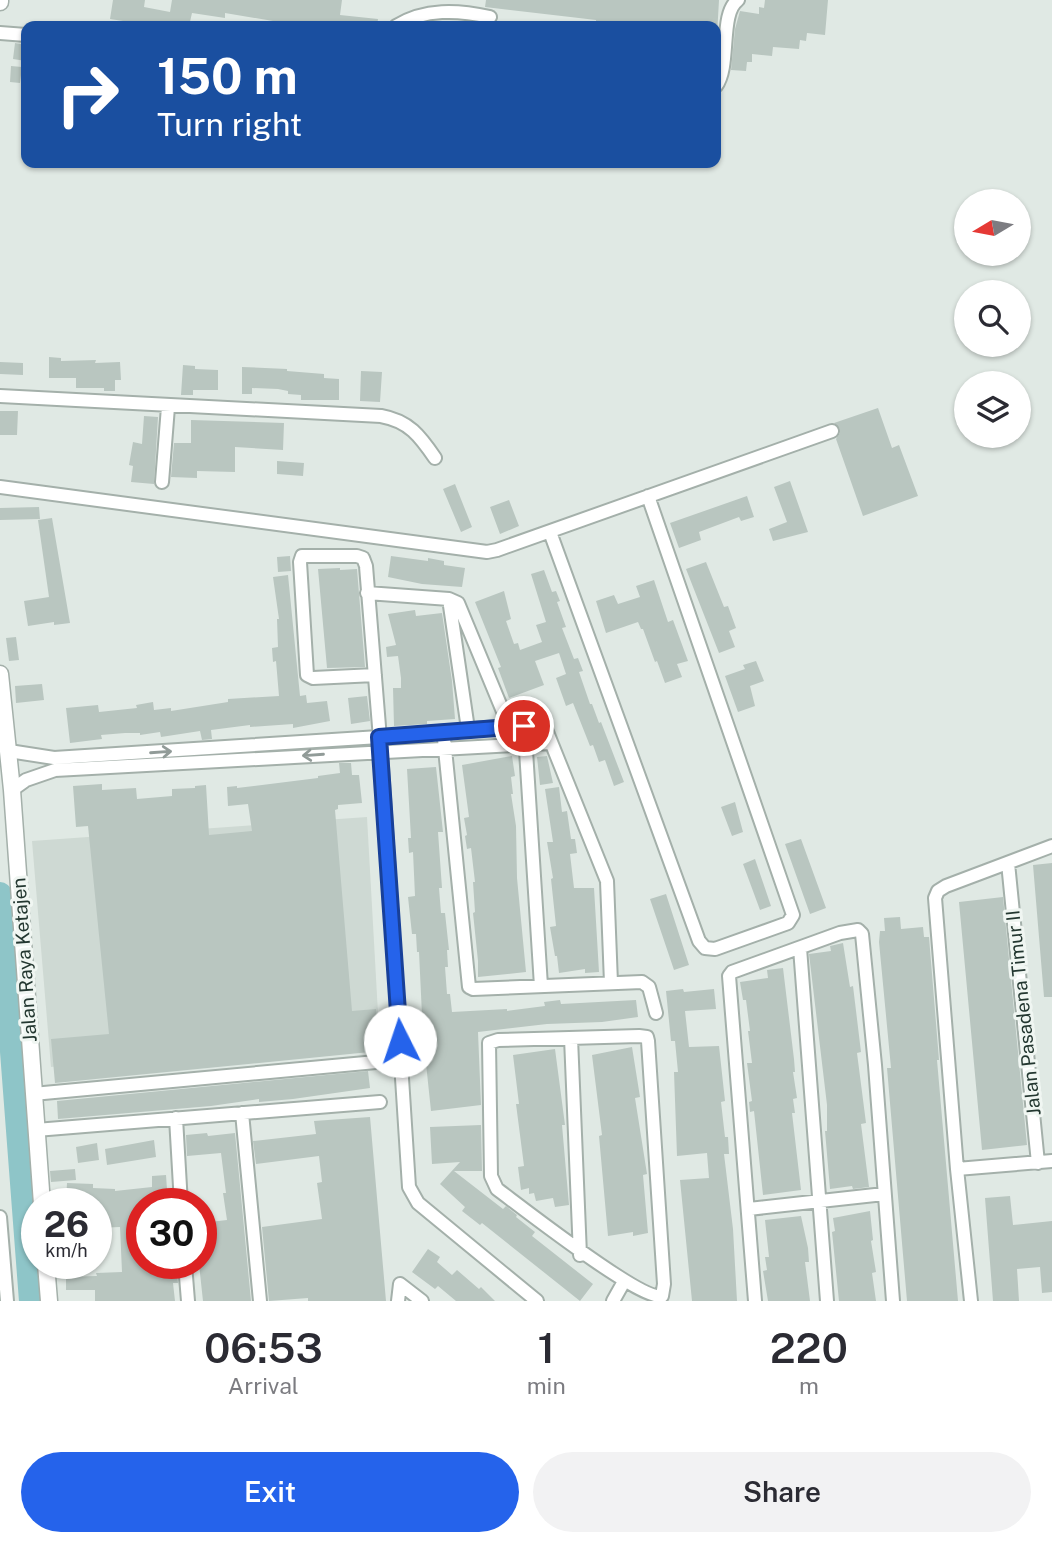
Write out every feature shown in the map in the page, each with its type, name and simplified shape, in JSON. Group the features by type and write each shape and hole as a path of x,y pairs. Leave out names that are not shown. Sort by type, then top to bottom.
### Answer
{"street":[{"path":"721,75 731,9 738,0"},
{"path":"404,21 425,14 446,12 466,12 490,17"},
{"path":"0,33 21,35"},
{"path":"0,396 388,417 415,430 435,458"},
{"path":"163,482 168,407"},
{"path":"0,487 487,552 832,431"},
{"path":"550,532 699,941 705,948 715,950 789,923 793,914 648,496"},
{"path":"375,675 313,678 307,675 300,558 306,555 361,557 365,562 375,675 380,744 409,1187 418,1203 537,1301"},
{"path":"367,593 449,599 458,603 463,609 509,726"},
{"path":"449,599 468,729"},
{"name":"Jalan Raya Ketajen","path":"0,674 9,751 41,1188"},
{"path":"524,726 541,986"},
{"path":"380,744 468,729 542,726 607,881 611,983"},
{"path":"444,732 469,987 474,989 640,982 647,984 656,1013"},
{"path":"9,751 55,764 380,744 445,747 551,743"},
{"path":"12,790 55,764"},
{"path":"971,1301 957,1169 935,898 941,889 1052,846"},
{"name":"Jalan Pasadena Timur II","path":"1008,863 1038,1163"},
{"path":"755,1301 729,975 846,931 858,930 861,932 875,1065 893,1301"},
{"path":"800,948 827,1301"},
{"path":"639,1036 648,1040 664,1292 660,1299 622,1285 580,1255 497,1189 491,1176 489,1043 498,1040 572,1038 639,1036"},
{"path":"572,1038 580,1255"},
{"path":"33,1094 376,1062"},
{"path":"36,1130 380,1102"},
{"path":"242,1113 260,1301"},
{"path":"176,1118 180,1188"},
{"path":"957,1169 1052,1161"},
{"path":"749,1209 884,1194"},
{"path":"0,1217 7,1301"},
{"path":"47,1279 49,1301"},
{"path":"186,1279 187,1301"},
{"path":"398,1301 398,1285 401,1284 422,1301"},
{"path":"613,1301 622,1285"}],"shaded area":[{"path":"367,817 379,1031 51,1067 32,841"}],"building":[{"path":"113,0 145,0 144,7 170,12 172,0 342,0 340,15 378,19 273,21 225,13 225,18 192,13 190,21 110,19"},
{"path":"486,0 719,0 718,21 596,21 485,7"},
{"path":"765,0 828,0 825,35 807,33 806,41 800,40 799,49 773,47 772,56 752,54 752,62 747,62 746,71 731,70 735,29 740,11 759,14 759,7 764,8"},
{"path":"15,43 21,44 21,60 13,59"},
{"path":"11,66 21,67 20,83 10,82"},
{"path":"49,357 61,358 61,361 120,362 121,380 115,380 115,391 104,391 104,388 76,388 76,378 49,378"},
{"path":"0,362 23,363 23,375 0,374"},
{"path":"183,365 195,366 195,369 218,370 218,390 193,390 193,395 181,395"},
{"path":"242,367 287,369 339,379 339,400 301,400 301,395 288,394 288,391 278,389 252,388 252,394 242,394"},
{"path":"361,371 382,372 380,402 360,401"},
{"path":"878,408 892,448 899,445 918,496 863,516 836,439 840,429 834,423"},
{"path":"0,411 18,411 17,435 0,435"},
{"path":"144,416 158,417 154,484 131,482 133,466 129,465 133,442 142,444"},
{"path":"191,420 284,423 283,450 235,447 235,472 197,471 197,478 171,477 174,443 191,443"},
{"path":"277,461 304,463 303,476 277,474"},
{"path":"790,481 808,532 773,541 769,529 787,522 774,487"},
{"path":"455,484 472,527 461,532 443,489"},
{"path":"747,496 754,517 741,521 739,517 699,532 701,540 679,548 670,523"},
{"path":"509,500 519,526 500,534 490,507"},
{"path":"39,507 40,519 0,520 0,508"},
{"path":"52,518 70,623 54,625 54,622 28,626 24,601 49,597 38,520"},
{"path":"290,556 291,571 278,572 277,557"},
{"path":"391,556 428,561 428,558 444,561 444,565 465,568 462,587 422,584 388,577"},
{"path":"706,562 724,607 728,606 736,628 729,631 735,647 719,653 686,569"},
{"path":"318,569 357,569 365,667 327,668"},
{"path":"544,570 552,592 556,591 560,601 557,602 566,627 562,628 574,659 578,658 583,671 579,672 590,704 599,723 601,722 624,782 614,786 605,760 599,762 593,745 590,746 573,703 566,706 556,678 566,674 559,653 535,661 544,685 509,698 498,668 501,667 475,602 504,591 511,619 506,621 514,644 518,643 520,650 542,642 536,625 546,622 531,574"},
{"path":"288,575 300,696 306,695 307,703 327,701 330,721 293,728 293,724 250,725 211,730 212,739 202,740 200,731 161,737 160,732 101,735 102,739 70,743 66,708 98,705 99,712 137,708 136,705 153,702 154,710 171,708 171,711 228,702 228,699 279,696 272,648 278,647 279,619 273,577"},
{"path":"654,580 668,622 673,620 688,661 677,664 682,677 665,683 638,622 606,633 596,601 614,595 618,604 640,597 636,586"},
{"path":"415,610 416,616 442,613 455,719 394,726 393,688 401,688 401,678 398,656 387,657 386,647 396,645 388,614"},
{"path":"16,637 19,660 9,661 6,638"},
{"path":"756,661 764,681 750,686 755,706 738,712 725,676 745,669 743,665"},
{"path":"42,684 44,700 16,703 15,686"},
{"path":"367,696 370,721 351,724 348,698"},
{"path":"512,756 515,776 511,777 511,794 516,826 517,878 526,972 478,977 473,913 475,882 471,848 467,849 465,836 464,818 469,817 462,765"},
{"path":"547,756 553,783 540,785 537,757"},
{"path":"339,763 351,763 352,775 359,775 362,803 338,805 335,810 352,1011 376,1009 380,1051 55,1083 51,1039 109,1034 88,826 76,827 73,786 102,784 102,790 136,788 137,799 172,796 172,789 206,785 209,835 252,831 248,804 228,806 227,787 318,778 340,773"},
{"path":"436,767 443,832 438,832 442,888 439,888 449,950 448,967 445,967 447,994 450,994 452,1012 507,1011 545,1006 544,1002 560,1000 561,1004 636,1000 638,1017 478,1032 481,1105 431,1111 423,1035 417,1035 415,1015 422,1015 419,952 416,934 412,934 408,897 415,896 413,852 409,853 408,838 411,838 407,769"},
{"path":"559,787 562,812 567,811 571,839 575,839 577,853 570,854 574,888 594,888 599,972 585,973 585,969 559,973 555,956 550,927 556,926 553,878 547,842 553,842 545,789"},
{"path":"735,802 743,832 732,836 721,807"},
{"path":"801,839 826,908 810,914 785,844"},
{"path":"755,859 771,906 760,910 743,864"},
{"path":"1052,863 1052,997 1044,997 1033,865"},
{"path":"666,894 689,965 674,970 650,899"},
{"path":"1003,897 1027,1145 982,1150 959,902"},
{"path":"900,917 901,929 923,927 924,937 929,937 958,1301 907,1301 887,1068 891,1068 879,942 880,931 885,931 884,918"},
{"path":"843,943 850,987 853,986 861,1052 857,1053 866,1123 861,1124 869,1187 830,1189 825,1131 827,1105 809,954 831,951 830,946"},
{"path":"783,968 794,1059 797,1098 793,1099 795,1113 792,1113 801,1190 763,1195 754,1111 750,1112 749,1102 752,1101 747,1063 752,1063 750,1031 746,1000 743,1000 740,982 768,978 767,970"},
{"path":"683,989 684,992 714,989 716,1009 685,1011 689,1047 719,1046 725,1101 721,1102 729,1154 724,1154 733,1229 737,1301 692,1301 680,1180 709,1178 707,1153 677,1156 674,1072 678,1072 675,1041 671,1041 666,991"},
{"path":"632,1047 640,1097 635,1098 647,1174 643,1175 648,1233 633,1236 633,1232 608,1236 599,1136 602,1135 592,1055"},
{"path":"555,1049 565,1125 562,1125 569,1205 555,1207 553,1198 536,1201 534,1193 529,1194 529,1188 521,1190 518,1167 524,1166 513,1055"},
{"path":"368,1071 370,1088 293,1099 259,1102 259,1099 211,1106 58,1119 57,1101"},
{"path":"370,1117 386,1301 308,1301 308,1298 269,1301 262,1227 322,1219 317,1183 322,1182 319,1156 256,1164 253,1141 316,1134 314,1121"},
{"path":"481,1125 482,1171 454,1171 503,1209 506,1206 535,1232 532,1236 593,1284 580,1301 482,1223 480,1225 462,1211 465,1207 440,1184 460,1162 432,1164 430,1127"},
{"path":"235,1133 251,1301 203,1301 201,1279 217,1279 217,1221 227,1220 223,1193 226,1193 221,1153 187,1156 186,1135"},
{"path":"154,1140 156,1157 107,1165 105,1149"},
{"path":"97,1143 99,1160 78,1163 76,1147"},
{"path":"75,1169 76,1180 51,1182 50,1171"},
{"path":"166,1175 167,1188 143,1188 152,1187 152,1176"},
{"path":"67,1183 93,1184 93,1188 67,1188"},
{"path":"112,1189 126,1190 126,1279 178,1279 178,1283 173,1283 175,1301 95,1301 95,1290 66,1290 66,1279 112,1279 112,1272 122,1272 120,1227 112,1227"},
{"path":"1010,1196 1013,1225 1052,1221 1052,1292 1042,1293 1040,1267 1017,1269 1019,1301 993,1301 985,1198"},
{"path":"870,1211 876,1272 872,1273 876,1301 839,1301 833,1218"},
{"path":"801,1216 808,1248 809,1262 805,1262 810,1301 768,1301 763,1271 767,1270 765,1257 769,1257 765,1220"},
{"path":"428,1249 440,1257 437,1262 452,1275 457,1270 495,1301 456,1301 438,1286 435,1289 412,1272"}],"waterway":[{"path":"0,894 31,1301"}],"route":[{"path":"400,1041 379,737 524,726"}]}
